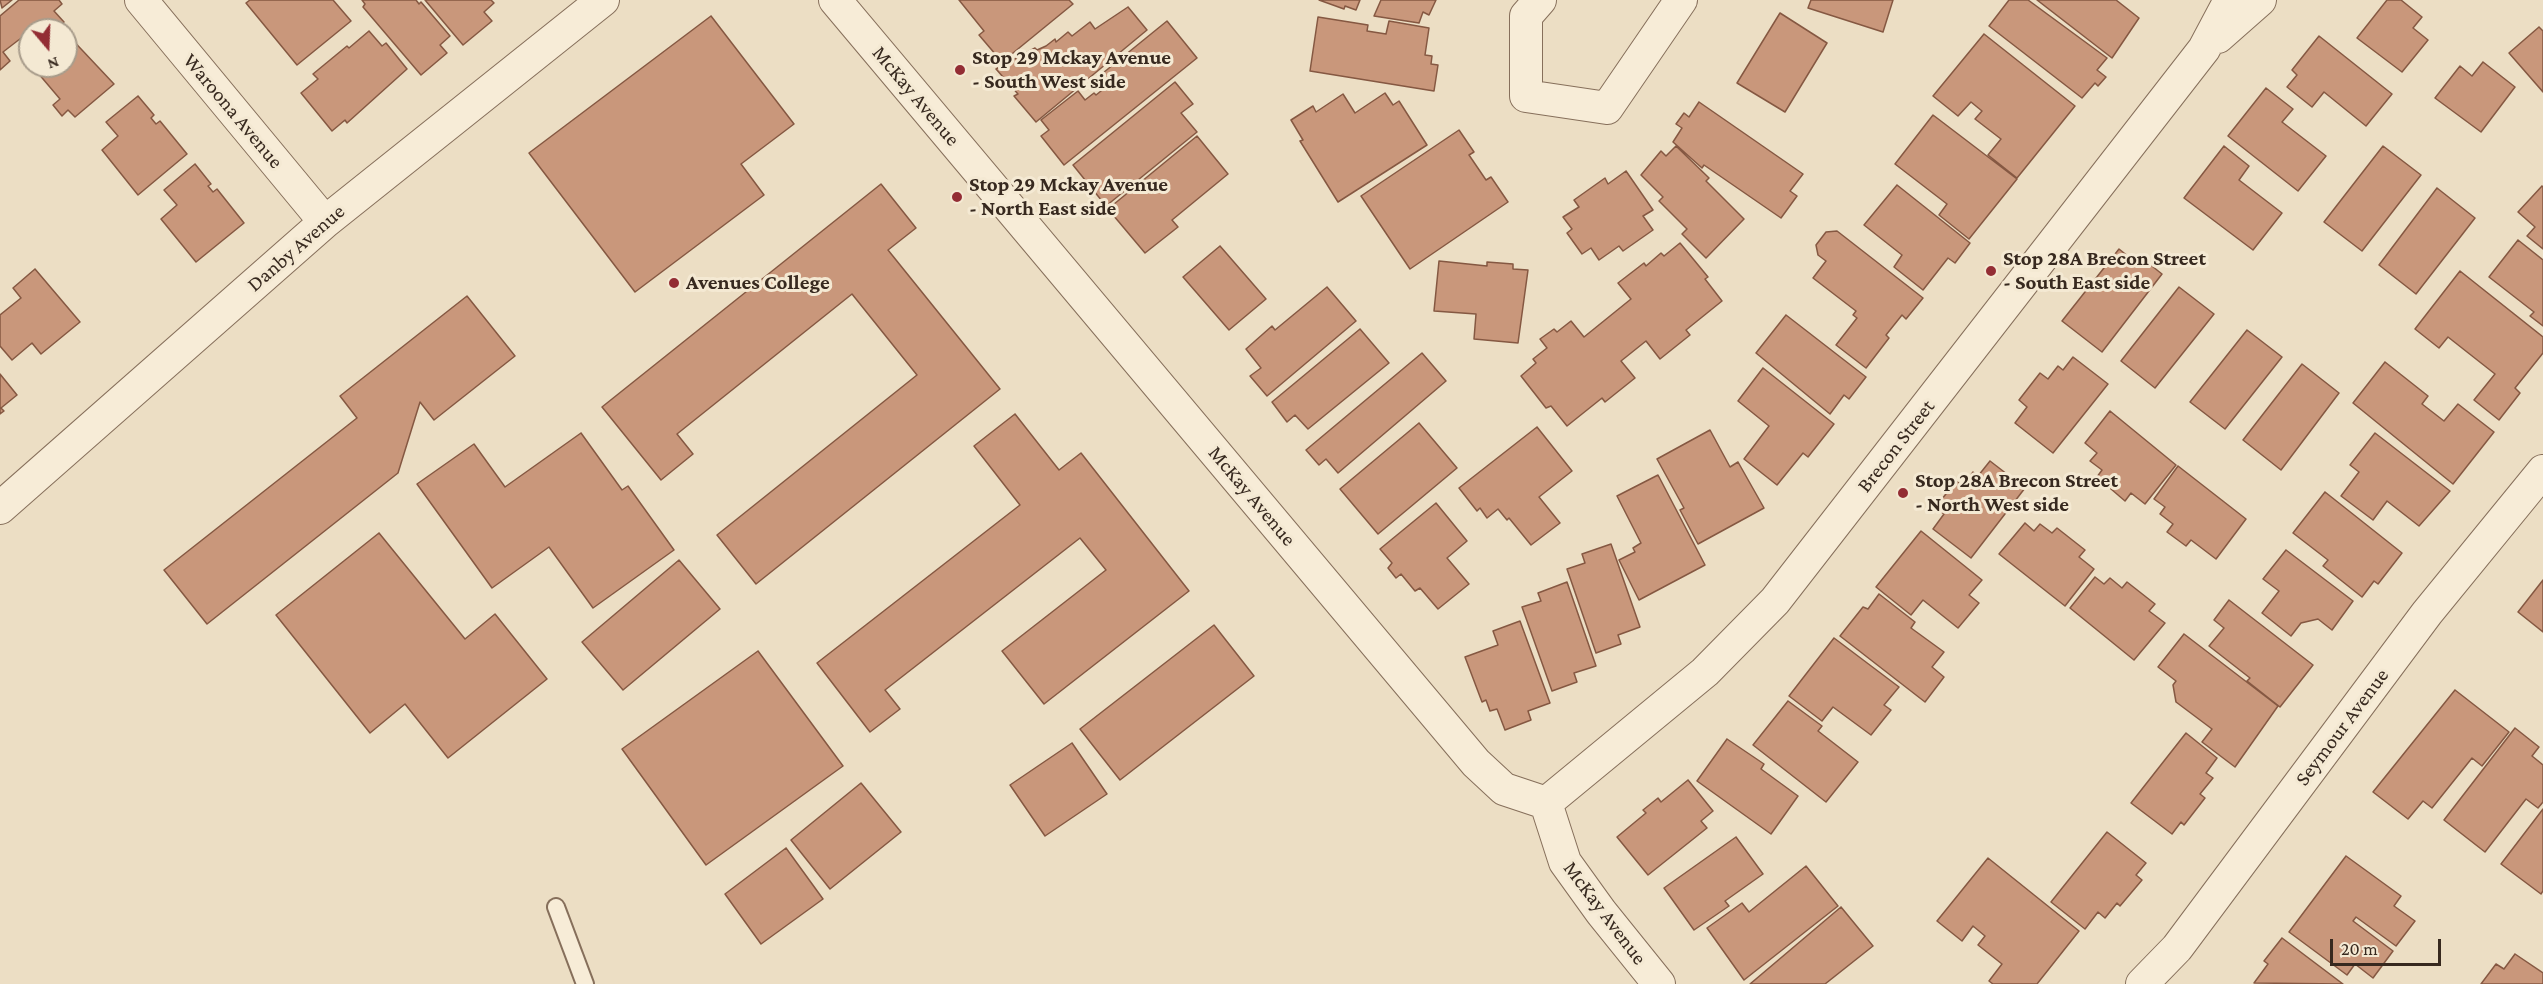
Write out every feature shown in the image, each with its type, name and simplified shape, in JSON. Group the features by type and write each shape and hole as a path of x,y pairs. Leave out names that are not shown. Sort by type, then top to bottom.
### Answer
{"street":[{"name":"Waroona Avenue","path":"141,0 325,222"},
{"name":"Danby Avenue","path":"0,508 325,222 603,0"},
{"name":"McKay Avenue","path":"835,0 1476,763 1504,789 1546,803 1565,862 1600,912 1659,984"},
{"path":"1540,0 1527,16 1526,96 1607,108 1681,0"},
{"name":"Brecon Street","path":"2204,50 2230,0"},
{"name":"Brecon Street","path":"1546,803 1705,672 1775,601 2204,50 2260,0"},
{"name":"Seymour Avenue","path":"2142,984 2177,948 2427,613 2543,471"}],"lane":[{"path":"556,907 585,984"}],"building":[{"path":"0,0 12,0 2,8"},
{"path":"19,0 59,0 62,4 54,11 60,18 18,18 18,40 3,52 10,61 0,70 0,16"},
{"path":"250,0 333,0 351,21 297,65 246,3"},
{"path":"362,0 416,0 419,4 421,2 450,36 440,45 447,53 421,75 363,7 365,4"},
{"path":"425,0 491,0 494,3 484,12 492,21 463,45"},
{"path":"959,0 1069,0 1073,4 1002,62 979,35 984,31"},
{"path":"1319,0 1360,0 1356,10 1345,6 1344,9"},
{"path":"1381,0 1436,0 1429,15 1423,12 1419,23 1374,16"},
{"path":"1811,0 1893,0 1883,32 1808,8"},
{"path":"2009,0 2028,0 2107,58 2097,70 2106,77 2098,86 2095,83 2082,98 1989,26"},
{"path":"2037,0 2116,0 2139,18 2112,58"},
{"path":"2387,0 2401,0 2422,17 2413,28 2428,40 2402,72 2357,38"},
{"path":"1128,7 1147,30 1036,122 1014,96 1018,94 996,69 1035,48 1037,50 1046,46 1055,39 1056,42 1068,32 1072,36 1090,22 1095,29"},
{"path":"1780,13 1827,43 1785,112 1737,83"},
{"path":"711,16 794,124 741,164 764,195 635,292 529,153"},
{"path":"1318,17 1368,25 1367,31 1386,34 1389,21 1429,28 1425,55 1432,56 1431,64 1438,65 1434,91 1310,71"},
{"path":"1167,21 1197,58 1064,165 1041,136 1049,130 1041,120 1078,91 1085,100 1094,93 1096,95 1106,87 1098,77"},
{"path":"2539,27 2543,31 2543,92 2509,53"},
{"path":"369,31 382,46 386,43 407,69 347,123 345,120 332,131 301,93 318,79 313,74"},
{"path":"1984,34 2075,106 2017,178 1988,155 2001,139 1975,119 1982,111 1971,102 1958,116 1933,96"},
{"path":"2319,36 2392,94 2366,126 2324,92 2312,107 2287,87 2297,75 2292,70"},
{"path":"78,46 114,84 75,117 68,110 62,116 53,105 60,99 42,78 78,78"},
{"path":"2483,62 2515,87 2481,132 2435,98 2460,66 2472,76"},
{"path":"1175,82 1193,104 1181,113 1197,132 1106,206 1073,165"},
{"path":"2266,88 2293,109 2282,122 2326,156 2298,191 2228,136"},
{"path":"1385,93 1393,105 1399,101 1427,145 1338,202 1300,141 1303,140 1291,120 1313,106 1316,112 1343,94 1355,113"},
{"path":"138,96 154,115 151,118 156,124 160,121 187,154 138,195 102,150 118,136 106,122"},
{"path":"1699,102 1803,174 1790,191 1797,196 1781,218 1704,165 1702,168 1673,142 1682,128 1676,124 1684,113 1689,117"},
{"path":"1933,115 2017,179 1969,239 1939,215 1947,204 1895,164"},
{"path":"1459,130 1474,152 1469,155 1486,180 1491,177 1508,202 1410,269 1361,196"},
{"path":"1197,136 1228,174 1172,220 1178,227 1145,253 1108,209"},
{"path":"1676,146 1709,178 1706,181 1744,219 1706,258 1682,234 1687,229 1659,201 1663,197 1641,175 1661,151 1666,156"},
{"path":"2224,146 2249,166 2239,180 2282,213 2253,250 2184,198"},
{"path":"2383,146 2421,175 2362,251 2324,222"},
{"path":"195,164 211,184 208,186 213,192 217,189 244,223 196,262 161,219 177,205 164,190"},
{"path":"1626,171 1653,210 1643,216 1653,230 1623,251 1619,246 1599,260 1591,248 1582,254 1567,233 1572,229 1563,217 1579,207 1574,200 1605,178 1608,184"},
{"path":"881,184 916,228 888,250 1000,389 756,584 717,535 917,375 852,294 677,434 693,454 661,480 602,407"},
{"path":"1897,185 1970,243 1955,263 1948,258 1923,290 1894,267 1902,255 1864,225"},
{"path":"2542,186 2543,249 2527,236 2535,227 2518,212"},
{"path":"2437,188 2475,218 2416,294 2379,265"},
{"path":"1837,231 1923,298 1906,319 1902,315 1886,335 1889,338 1866,368 1836,345 1857,318 1853,315 1856,311 1813,278 1826,261 1818,255 1816,245 1826,232"},
{"path":"2518,240 2543,260 2543,326 2530,316 2534,312 2489,277"},
{"path":"1680,243 1708,277 1705,279 1722,301 1686,330 1690,335 1660,359 1646,341 1621,361 1635,378 1605,402 1602,398 1567,426 1551,406 1546,408 1521,376 1536,363 1533,359 1547,348 1540,339 1554,329 1557,332 1571,321 1584,337 1631,299 1618,283 1644,263 1646,266 1661,253 1664,256"},
{"path":"1220,246 1266,299 1229,330 1183,277"},
{"path":"2119,249 2139,265 2143,259 2162,274 2102,352 2062,321"},
{"path":"1439,261 1487,266 1487,262 1513,264 1513,269 1528,270 1518,343 1474,339 1476,314 1434,311"},
{"path":"35,269 80,322 41,354 32,343 12,360 0,346 0,315 21,298 13,288"},
{"path":"2460,271 2543,337 2543,353 2515,388 2520,393 2499,420 2474,400 2495,374 2448,337 2439,348 2415,329"},
{"path":"1327,287 1356,321 1267,396 1250,376 1261,368 1246,349 1272,326 1275,330"},
{"path":"2179,287 2214,314 2155,388 2121,361"},
{"path":"467,296 515,356 434,420 420,402 398,473 207,624 164,570 357,418 340,396"},
{"path":"1786,315 1866,377 1849,399 1844,395 1830,414 1756,353"},
{"path":"1360,329 1389,363 1308,429 1295,415 1287,422 1272,402"},
{"path":"2247,330 2282,357 2225,429 2190,402"},
{"path":"1422,353 1446,381 1338,473 1326,459 1319,465 1306,450"},
{"path":"2073,357 2108,384 2053,453 2015,423 2027,407 2019,400 2040,373 2048,379 2058,366 2063,370"},
{"path":"2385,362 2428,396 2422,404 2444,421 2458,404 2494,432 2453,484 2353,403"},
{"path":"2302,364 2339,393 2281,470 2243,440"},
{"path":"1763,368 1834,424 1808,457 1803,453 1777,485 1744,459 1769,426 1738,401"},
{"path":"0,374 17,395 1,408 4,411 0,414"},
{"path":"2110,411 2176,465 2145,504 2131,493 2125,501 2097,477 2102,470 2090,461 2097,453 2085,443"},
{"path":"1015,414 1059,470 1081,453 1189,591 1044,704 1002,651 1106,570 1080,538 885,690 900,709 870,732 817,663 1020,505 974,446"},
{"path":"1419,423 1457,468 1378,534 1340,489"},
{"path":"1537,427 1572,471 1539,497 1560,523 1531,545 1509,518 1507,520 1498,509 1487,518 1480,508 1477,511 1459,488"},
{"path":"1710,430 1730,467 1738,462 1764,508 1698,544 1680,510 1684,508 1657,459"},
{"path":"581,433 622,490 628,486 674,550 593,608 549,547 492,588 417,484 474,444 505,487"},
{"path":"2375,433 2450,491 2419,526 2387,501 2373,520 2341,496 2359,472 2350,465"},
{"path":"1990,461 2025,488 1971,558 1933,529 1944,514 1935,508 1956,481 1963,486 1973,472 1978,476"},
{"path":"2178,466 2246,519 2216,559 2191,540 2186,546 2167,532 2173,524 2160,514 2165,507 2154,499"},
{"path":"1658,475 1705,565 1639,600 1619,560 1635,552 1633,548 1641,543 1617,496"},
{"path":"2325,492 2402,553 2378,584 2374,581 2362,597 2323,566 2328,560 2293,533"},
{"path":"1436,503 1467,541 1447,558 1469,584 1438,609 1420,588 1415,591 1401,574 1396,578 1388,568 1392,563 1380,549"},
{"path":"2025,523 2034,531 2040,524 2052,533 2057,528 2085,550 2079,557 2094,569 2065,606 1999,554"},
{"path":"1921,531 1982,580 1969,595 1979,603 1958,628 1923,600 1911,615 1876,587"},
{"path":"379,533 465,639 495,614 547,679 448,758 405,704 370,733 276,615"},
{"path":"1611,544 1640,627 1618,635 1621,644 1596,653 1567,569 1585,563 1582,554"},
{"path":"2286,550 2353,601 2332,630 2318,619 2301,623 2291,636 2262,613 2279,591 2263,579"},
{"path":"679,560 720,609 623,690 582,642"},
{"path":"2095,577 2104,584 2110,578 2122,588 2127,582 2155,604 2149,611 2165,623 2134,660 2070,608"},
{"path":"2543,580 2543,632 2518,612"},
{"path":"1567,582 1596,666 1574,673 1577,682 1552,691 1522,607 1541,601 1538,593"},
{"path":"1879,594 1915,622 1911,628 1944,652 1932,667 1944,677 1925,702 1840,636 1863,607 1868,609"},
{"path":"2229,600 2313,665 2280,707 2247,681 2250,678 2209,646 2224,628 2214,620"},
{"path":"1520,621 1550,703 1528,711 1531,720 1505,730 1497,709 1490,711 1486,700 1482,702 1465,657 1498,645 1493,631"},
{"path":"1214,625 1254,676 1120,780 1080,729"},
{"path":"2184,634 2278,706 2235,767 2202,742 2212,729 2176,702 2173,685 2176,681 2158,667"},
{"path":"1834,638 1899,687 1884,705 1891,710 1871,735 1833,707 1822,721 1789,696"},
{"path":"758,651 843,766 706,865 622,749"},
{"path":"2455,690 2509,732 2482,766 2472,758 2432,808 2423,801 2408,819 2373,792"},
{"path":"1788,701 1822,726 1818,731 1858,762 1826,802 1753,745"},
{"path":"2515,728 2539,747 2532,756 2543,765 2543,802 2538,808 2526,799 2485,852 2444,820"},
{"path":"2186,733 2217,758 2206,773 2213,778 2200,794 2205,798 2184,825 2181,822 2172,834 2131,803"},
{"path":"1727,739 1764,764 1761,769 1798,796 1771,834 1697,781"},
{"path":"1072,743 1107,794 1045,836 1010,785"},
{"path":"1688,780 1713,811 1701,821 1707,828 1648,875 1617,837 1646,813 1643,810 1658,798 1661,802"},
{"path":"861,783 901,832 830,889 791,840"},
{"path":"2543,809 2543,891 2541,894 2501,864"},
{"path":"2107,832 2146,863 2136,875 2142,880 2120,906 2117,903 2105,918 2098,912 2085,929 2051,902"},
{"path":"1736,837 1763,874 1725,901 1729,906 1694,930 1664,888"},
{"path":"786,848 823,899 761,944 725,894"},
{"path":"2346,856 2401,896 2394,906 2415,921 2396,946 2356,917 2353,921 2393,951 2373,978 2355,964 2347,975 2289,932"},
{"path":"1988,858 2079,931 2037,984 1993,984 1989,981 2002,964 1978,945 1985,936 1973,926 1962,941 1937,921"},
{"path":"1806,866 1838,906 1744,980 1707,928 1742,903 1749,912"},
{"path":"1841,907 1873,946 1825,984 1750,984"},
{"path":"2282,938 2343,984 2254,983 2268,964 2264,961"},
{"path":"2515,954 2543,973 2543,984 2481,984 2496,964 2504,969"}],"place":[{"name":"Stop 29 Mckay Avenue - South West side","path":"960,70"},
{"name":"Stop 29 Mckay Avenue - North East side","path":"957,197"},
{"name":"Stop 28A Brecon Street - South East side","path":"1991,271"},
{"name":"Avenues College","path":"674,283"},
{"name":"Stop 28A Brecon Street - North West side","path":"1903,493"}]}
